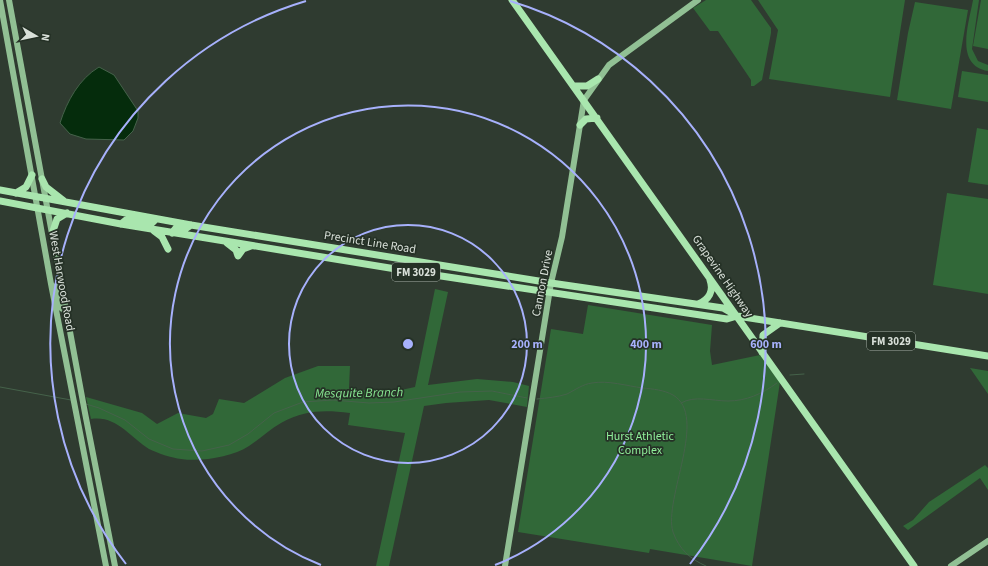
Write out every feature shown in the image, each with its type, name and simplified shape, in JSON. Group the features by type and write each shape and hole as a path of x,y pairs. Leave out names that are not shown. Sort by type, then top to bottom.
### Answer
{"main road":[{"name":"West Harwood Road","path":"0,0 51,284 106,566"},
{"name":"West Harwood Road","path":"9,0 82,399 115,566"},
{"name":"Grapevine Highway","path":"512,0 914,566"},
{"path":"584,100 609,65 698,0"},
{"path":"574,86 587,86 598,79"},
{"path":"16,83 19,83 26,92"},
{"name":"Cannon Drive","path":"505,566 551,283 562,238 584,100"},
{"path":"580,125 586,119 597,118"},
{"path":"16,193 26,187 32,175"},
{"path":"42,180 46,187 64,201"},
{"name":"Precinct Line Road","path":"0,190 191,225 551,283 723,308 736,316 988,356"},
{"name":"Precinct Line Road","path":"0,201 38,207 121,224 252,246 727,319 736,316"},
{"path":"52,234 58,218 67,213"},
{"path":"121,224 126,220 152,224 156,219"},
{"path":"172,232 176,228 185,229 191,225"},
{"path":"150,229 162,237 168,249"},
{"path":"222,241 229,244 238,256 243,250 252,246"},
{"path":"444,276 446,265"},
{"path":"698,304 708,299 712,290 708,274"},
{"path":"51,284 55,285 61,310 66,312"},
{"path":"613,301 617,298 631,299 633,295"},
{"path":"632,304 640,299 661,299"},
{"path":"762,352 763,335 780,323"},
{"path":"951,566 988,541"}],"green space":[{"path":"706,0 751,0 771,28 762,80 754,86 751,86 751,80 718,31 710,31 693,8"},
{"path":"758,0 905,0 890,97 769,79 778,30"},
{"path":"973,0 979,0 972,49 978,61 988,65 988,71 977,67 971,61 967,52 967,31"},
{"path":"981,0 988,0 988,49 973,46"},
{"path":"915,2 968,10 951,109 897,100 908,33"},
{"path":"962,71 988,75 988,102 958,97"},
{"path":"977,128 988,130 988,185 968,182"},
{"path":"947,193 988,199 988,294 933,285"},
{"path":"435,289 448,292 428,385 477,379 513,382 529,386 527,407 489,400 424,406 389,566 376,566 405,433 348,425 350,413 323,411 307,413 281,423 242,450 216,458 189,460 173,458 152,451 122,428 108,420 91,419 86,397 142,413 157,424 178,413 206,418 213,414 219,399 244,403 285,378 318,366 350,366 349,388 387,393 415,387"},
{"name":"Hurst Athletic Complex","path":"588,305 712,325 710,351 712,365 760,355 780,382 752,566 650,549 649,553 518,532 551,329 583,334"},
{"path":"970,368 988,371 988,394"},
{"path":"985,465 988,468 988,490 980,478 908,530 903,526 913,520 929,502"}],"shaded area":[{"path":"99,67 114,75 138,111 138,118 133,131 124,140 86,139 70,134 60,123 66,107 75,91 85,78"}],"waterway":[{"path":"790,375 804,374"},
{"name":"Mesquite Branch","path":"537,399 564,395 579,387 598,382 655,389 673,395 683,406 687,421 683,459 674,500 672,518 673,532 678,544 686,553 706,566"},
{"path":"681,403 692,399 728,401 741,400 760,394 777,383"},
{"name":"Mesquite Branch","path":"0,387 71,400"},
{"name":"Mesquite Branch","path":"86,404 99,408 125,420 149,439 173,449 202,451 229,445 248,434 274,413 303,402 333,400 369,403 394,402 460,392 492,391 527,398"}]}
